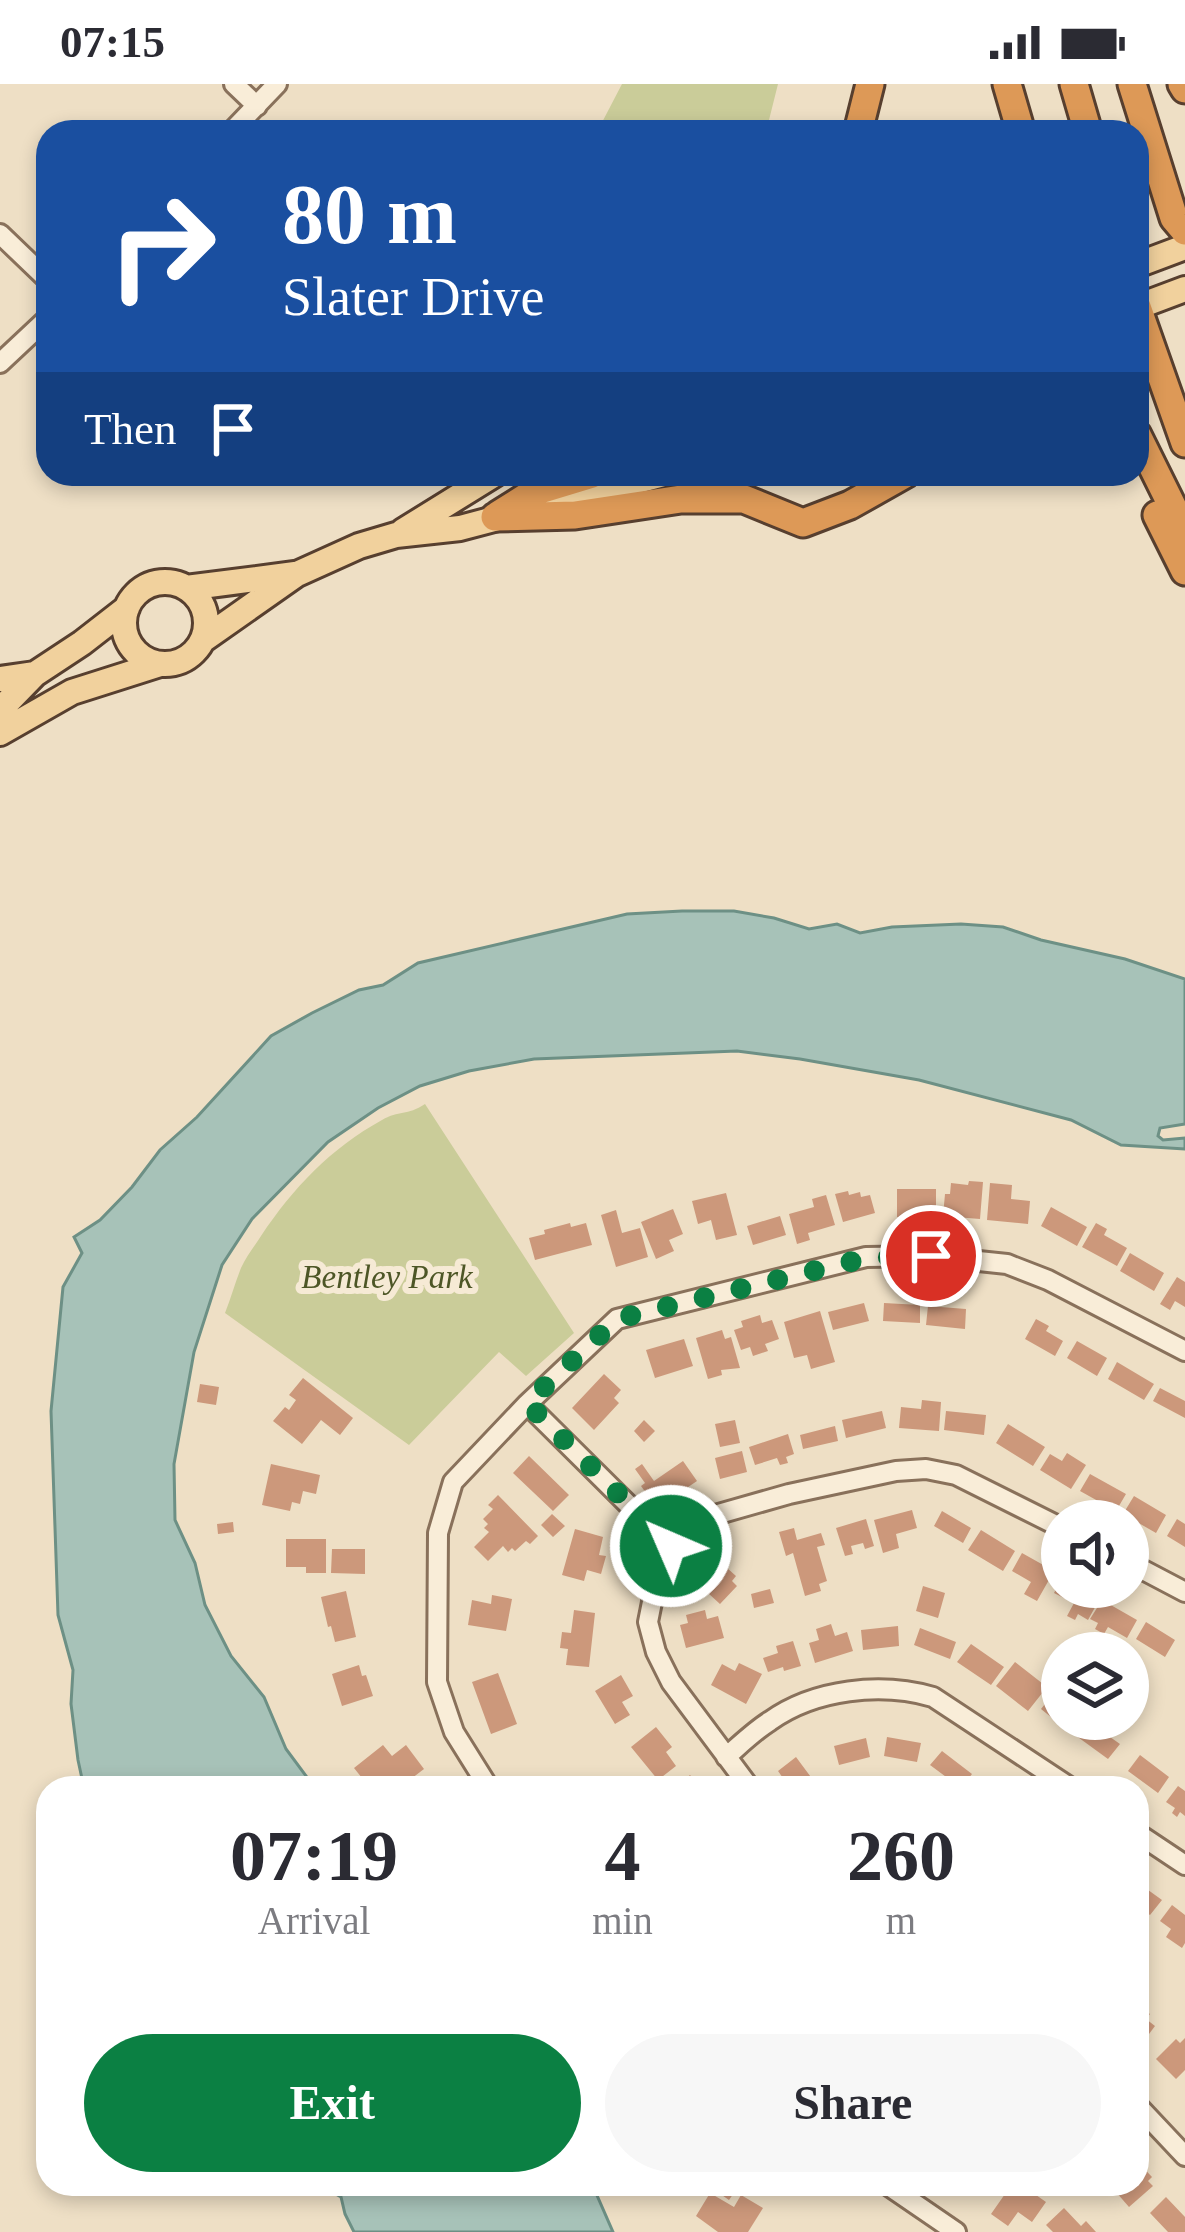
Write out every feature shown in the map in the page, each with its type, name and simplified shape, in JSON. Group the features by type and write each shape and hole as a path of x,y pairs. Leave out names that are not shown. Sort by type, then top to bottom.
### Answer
{"highway":[{"path":"861,120 870,84"},
{"path":"1007,84 1018,120"},
{"path":"1074,84 1084,120"},
{"path":"1132,84 1143,120"},
{"path":"1149,138 1174,218 1185,231"},
{"path":"1149,341 1185,443"},
{"path":"1149,459 1185,532"},
{"path":"494,518 552,486"},
{"path":"494,518 574,515 744,486 803,523 884,486"},
{"path":"1143,486 1185,571"}],"main road":[{"path":"1149,260 1185,247"},
{"path":"1149,302 1185,289"},
{"path":"396,536 476,486"},
{"path":"0,733 72,692 188,657 202,640 297,574 359,546 460,528 618,486"},
{"path":"0,710 35,674 82,644 153,584 168,582 186,588 297,574"},
{"path":"186,588 201,603 206,617 202,640"},
{"path":"127,608 124,625 129,643 140,656 160,664"},
{"path":"0,679 35,674"}],"street":[{"path":"234,84 257,106"},
{"path":"243,120 277,84"},
{"path":"0,234 36,268"},
{"path":"0,363 36,329"},
{"path":"482,1776 454,1732 437,1682 438,1533 453,1482 527,1403 617,1319 866,1258 931,1256 1006,1264 1185,1351"},
{"path":"527,1403 671,1546"},
{"path":"741,1776 671,1682 656,1652 647,1622 671,1546 715,1515 810,1490 926,1468 956,1475 1041,1518"},
{"path":"1149,1573 1185,1592"},
{"path":"726,1757 770,1720 799,1705 847,1692 908,1690 933,1697 1053,1776"},
{"path":"1149,1841 1185,1865"},
{"path":"1149,2118 1185,2156"},
{"path":"904,2196 956,2232"}],"green space":[{"path":"622,84 778,84 769,120 603,120"},
{"name":"Bentley Park","path":"425,1104 574,1333 526,1376 499,1352 409,1445 225,1313 245,1260 300,1186 363,1131"}],"shaded area":[{"path":"734,911 809,929 837,924 860,933 961,924 1003,927 1185,979 1185,1124 1160,1128 1158,1136 1163,1140 1185,1138 1185,1149 1121,1145 1071,1120 919,1080 737,1051 534,1059 420,1086 378,1108 328,1142 252,1219 222,1265 194,1352 174,1464 175,1520 195,1563 205,1605 231,1656 264,1697 286,1749 306,1776 81,1776 71,1704 73,1670 58,1615 51,1411 63,1287 82,1253 74,1237 100,1220 160,1150 271,1036 359,990 383,985 418,963 627,914"},
{"path":"597,2196 613,2232 354,2232 341,2197"}],"building":[{"path":"969,1181 983,1182 980,1219 943,1216 951,1183 968,1185"},
{"path":"990,1183 1012,1185 1011,1199 1030,1201 1028,1224 987,1220"},
{"path":"897,1189 936,1189 936,1218 897,1217"},
{"path":"848,1191 849,1195 870,1195 875,1213 843,1222 835,1194"},
{"path":"726,1193 737,1235 716,1240 711,1220 698,1224 692,1201"},
{"path":"826,1195 835,1225 808,1233 810,1240 797,1244 789,1214 814,1207 812,1199"},
{"path":"1051,1207 1087,1227 1077,1246 1041,1226"},
{"path":"673,1209 683,1234 669,1240 674,1251 656,1259 641,1222"},
{"path":"616,1210 622,1233 640,1228 648,1257 616,1267 601,1215"},
{"path":"780,1216 786,1235 753,1245 747,1226"},
{"path":"570,1223 571,1227 586,1223 592,1245 535,1260 529,1238"},
{"path":"1096,1223 1107,1229 1104,1235 1127,1248 1117,1266 1082,1247"},
{"path":"1130,1253 1164,1273 1154,1291 1120,1271"},
{"path":"1177,1277 1185,1282 1185,1307 1175,1301 1170,1310 1160,1304"},
{"path":"864,1303 869,1321 833,1330 828,1312"},
{"path":"884,1303 920,1305 920,1323 883,1321"},
{"path":"928,1306 966,1309 965,1329 926,1325"},
{"path":"820,1311 835,1362 811,1369 807,1355 794,1358 784,1322"},
{"path":"760,1315 762,1323 772,1320 779,1339 765,1344 768,1351 753,1356 750,1347 741,1350 734,1330 743,1327 741,1321"},
{"path":"1036,1319 1063,1341 1055,1356 1025,1339"},
{"path":"722,1330 725,1339 731,1337 740,1368 721,1370 722,1375 708,1379 696,1338"},
{"path":"684,1339 693,1366 655,1378 646,1350"},
{"path":"1077,1341 1107,1358 1097,1376 1067,1358"},
{"path":"1117,1362 1154,1384 1144,1400 1108,1379"},
{"path":"604,1374 621,1390 614,1398 619,1403 594,1430 572,1408"},
{"path":"303,1378 353,1418 340,1435 321,1420 302,1444 273,1421 296,1400 289,1395"},
{"path":"200,1384 219,1387 216,1405 197,1402"},
{"path":"1160,1388 1185,1401 1185,1418 1153,1401"},
{"path":"922,1400 941,1402 939,1431 899,1428 901,1407 921,1409"},
{"path":"882,1411 886,1428 846,1438 842,1420"},
{"path":"946,1411 986,1415 984,1435 944,1430"},
{"path":"644,1420 655,1431 644,1442 634,1431"},
{"path":"735,1420 740,1443 720,1447 715,1424"},
{"path":"1008,1424 1045,1447 1033,1466 996,1443"},
{"path":"835,1426 838,1441 803,1449 800,1435"},
{"path":"788,1434 794,1454 786,1457 788,1463 780,1465 777,1458 755,1465 749,1447"},
{"path":"742,1451 747,1472 720,1479 715,1458"},
{"path":"1067,1453 1086,1465 1071,1489 1040,1470 1050,1454 1062,1461"},
{"path":"529,1456 569,1495 553,1511 513,1473"},
{"path":"683,1461 697,1481 657,1508 635,1469 642,1464 654,1481"},
{"path":"271,1464 320,1475 316,1494 303,1491 300,1504 292,1502 290,1511 262,1505"},
{"path":"1090,1474 1126,1494 1122,1500 1096,1500 1080,1491"},
{"path":"498,1495 538,1536 515,1551 508,1552 503,1546 488,1561 474,1547 489,1532 483,1519"},
{"path":"1149,1505 1166,1515 1156,1533 1149,1529"},
{"path":"912,1510 917,1528 896,1534 899,1548 883,1553 874,1520"},
{"path":"942,1511 971,1528 963,1543 934,1526"},
{"path":"552,1514 565,1526 553,1537 541,1525"},
{"path":"866,1519 874,1546 851,1546 853,1554 845,1556 836,1528"},
{"path":"1177,1519 1185,1524 1185,1547 1167,1536"},
{"path":"233,1522 234,1532 218,1534 217,1524"},
{"path":"794,1528 797,1540 821,1533 825,1545 817,1547 827,1581 819,1584 821,1591 805,1596 793,1553 786,1556 779,1532"},
{"path":"575,1529 603,1537 599,1555 606,1556 601,1574 587,1570 584,1581 562,1575"},
{"path":"981,1530 1015,1551 1003,1571 968,1550"},
{"path":"286,1539 326,1539 326,1573 286,1567"},
{"path":"332,1549 365,1549 365,1574 331,1573"},
{"path":"1022,1553 1041,1564 1037,1601 1024,1594 1031,1582 1012,1571"},
{"path":"717,1559 736,1576 732,1581 737,1586 720,1604 696,1582"},
{"path":"923,1586 945,1593 938,1618 916,1611"},
{"path":"770,1589 774,1603 754,1608 751,1594"},
{"path":"346,1591 356,1637 335,1642 321,1597"},
{"path":"492,1595 512,1599 506,1631 468,1625 472,1600 491,1604"},
{"path":"1071,1608 1095,1608 1088,1620 1078,1614 1075,1620 1067,1616"},
{"path":"1097,1608 1116,1608 1137,1620 1130,1632 1108,1627 1100,1632 1095,1629 1098,1623 1090,1619"},
{"path":"574,1610 595,1613 589,1667 566,1665 568,1649 560,1648 562,1632 571,1633"},
{"path":"705,1610 707,1619 718,1616 724,1638 686,1648 680,1625 688,1623 686,1615"},
{"path":"1146,1622 1175,1640 1165,1657 1149,1647 1149,1632 1140,1632"},
{"path":"831,1624 835,1636 847,1632 853,1651 815,1663 809,1643 819,1640 816,1629"},
{"path":"898,1626 899,1646 863,1650 861,1630"},
{"path":"920,1628 956,1642 950,1659 914,1645"},
{"path":"793,1641 801,1666 768,1672 763,1658 778,1653 776,1646"},
{"path":"971,1644 1004,1667 991,1685 957,1662"},
{"path":"1015,1662 1041,1682 1041,1695 1028,1711 996,1686"},
{"path":"739,1663 762,1674 746,1704 711,1685 722,1664 735,1671"},
{"path":"359,1665 373,1696 342,1706 332,1674"},
{"path":"498,1673 517,1724 491,1734 472,1682"},
{"path":"621,1675 633,1696 622,1702 630,1715 615,1724 595,1691"},
{"path":"656,1727 672,1747 666,1752 676,1766 655,1776 631,1747"},
{"path":"887,1737 921,1743 917,1762 884,1756"},
{"path":"866,1738 870,1757 839,1765 834,1746"},
{"path":"1082,1740 1120,1744 1108,1759"},
{"path":"383,1745 392,1756 406,1745 424,1769 415,1776 360,1776 354,1768"},
{"path":"942,1751 972,1774 945,1776 930,1765"},
{"path":"1140,1755 1169,1777 1158,1793 1149,1786 1149,1776 1128,1771"},
{"path":"796,1757 810,1776 782,1776 778,1771"},
{"path":"1178,1786 1185,1791 1185,1816 1180,1812 1177,1817 1172,1813 1175,1808 1166,1802"},
{"path":"1149,1891 1162,1900 1149,1914"},
{"path":"1172,1905 1185,1915 1182,1948 1166,1937 1171,1929 1160,1921"},
{"path":"1185,2038 1185,2070 1176,2079 1156,2059 1176,2039 1180,2043"},
{"path":"708,2196 734,2207 743,2196 763,2208 748,2232 718,2232 696,2216"},
{"path":"1004,2196 1038,2196 1046,2202 1032,2222 1018,2212 1008,2226 991,2214"},
{"path":"1119,2196 1142,2196 1129,2207"},
{"path":"1166,2197 1185,2217 1185,2232 1168,2232 1150,2213"},
{"path":"1064,2208 1081,2226 1086,2221 1096,2232 1053,2232 1046,2225"}],"route":[{"path":"671,1546 527,1403 617,1319 866,1258 931,1256"}]}
